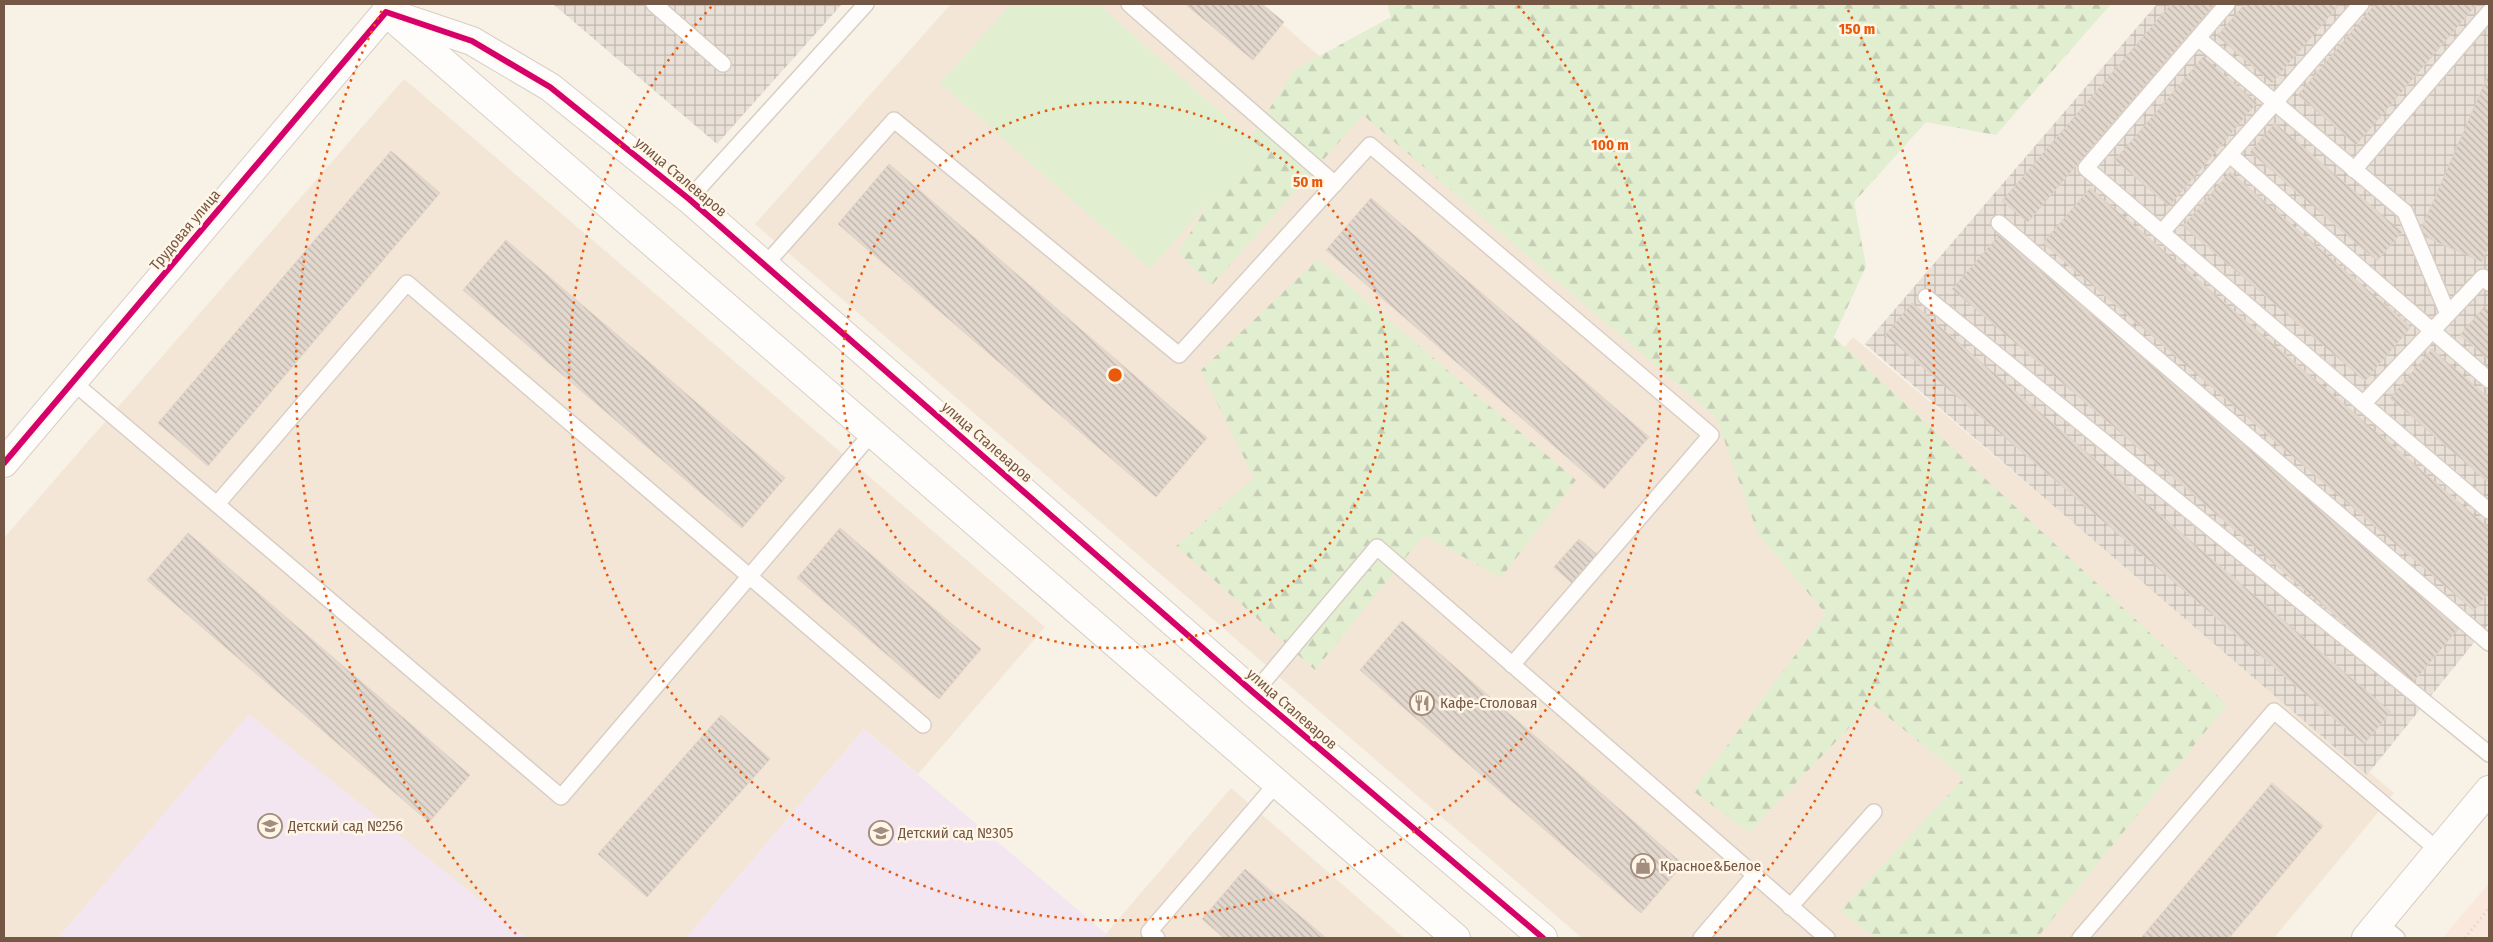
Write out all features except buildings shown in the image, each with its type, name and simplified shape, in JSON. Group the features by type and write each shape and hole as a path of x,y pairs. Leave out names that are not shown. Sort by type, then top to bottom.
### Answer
{"street":[{"name":"улица Сталеваров","path":"381,8 472,41 550,87 689,199 765,264 1254,693 1543,938"},
{"name":"Трудовая улица","path":"4,463 381,8"},
{"path":"381,8 1456,938"},
{"path":"2381,933 2439,851 2489,790"}],"lane":[{"path":"654,4 722,64"},
{"path":"689,199 866,4"},
{"path":"1129,4 1335,184"},
{"path":"2227,4 2086,168 2489,511"},
{"path":"2162,232 2230,156 2360,4"},
{"path":"2354,170 2489,12"},
{"path":"2198,38 2405,212 2448,314"},
{"path":"765,264 894,120 1180,355 1370,145 1711,435 1512,665"},
{"path":"2230,156 2489,380"},
{"path":"1999,223 2489,643"},
{"path":"2363,404 2483,277 2489,283"},
{"path":"217,504 407,283 923,725"},
{"path":"1926,297 2489,754"},
{"path":"72,382 561,797 872,433"},
{"path":"1254,693 1377,547 1827,938"},
{"path":"2080,938 2274,711 2439,851"},
{"path":"1157,938 1149,932 1277,783"},
{"path":"1790,907 1874,812"},
{"path":"1701,938 1755,876"}],"path":[{"path":"2465,938 2489,908"}],"shaded area":[{"path":"553,4 842,4 717,144"},
{"path":"951,4 1259,4 1765,442 1853,337 2394,793 2274,938 1582,938 755,224"},
{"path":"2157,4 2489,4 2489,624 2367,775 1865,344"},
{"path":"404,79 1045,627 918,774 864,729 686,938 527,938 249,715 58,938 4,938 4,538"},
{"name":"Детский сад №256","path":"249,714 527,938 58,938"},
{"name":"Детский сад №305","path":"864,729 1111,938 686,938"},
{"path":"1231,788 1404,938 1109,938 1105,935"},
{"path":"2489,883 2489,938 2443,938"}],"green space":[{"path":"1011,4 1098,4 1259,146 1150,269 940,83"},
{"path":"1387,4 2111,4 1996,135 1926,122 1854,202 1866,266 1834,337 2227,705 2037,938 1876,938 1840,911 1964,778 1872,704 1749,832 1693,791 1826,614 1758,534 1716,417 1363,115 1211,286 1178,252 1294,70 1391,17"},
{"path":"1318,259 1576,480 1501,578 1424,535 1315,670 1176,546 1254,478 1201,370"}],"cycle path":[{"path":"4,463 386,12 472,41 550,87 689,199 1254,693 1543,938"}],"place":[{"name":"Кафе-Столовая","path":"1422,703"},
{"name":"Детский сад №256","path":"270,826"},
{"name":"Детский сад №305","path":"881,833"},
{"name":"Красное&Белое","path":"1643,866"}]}
